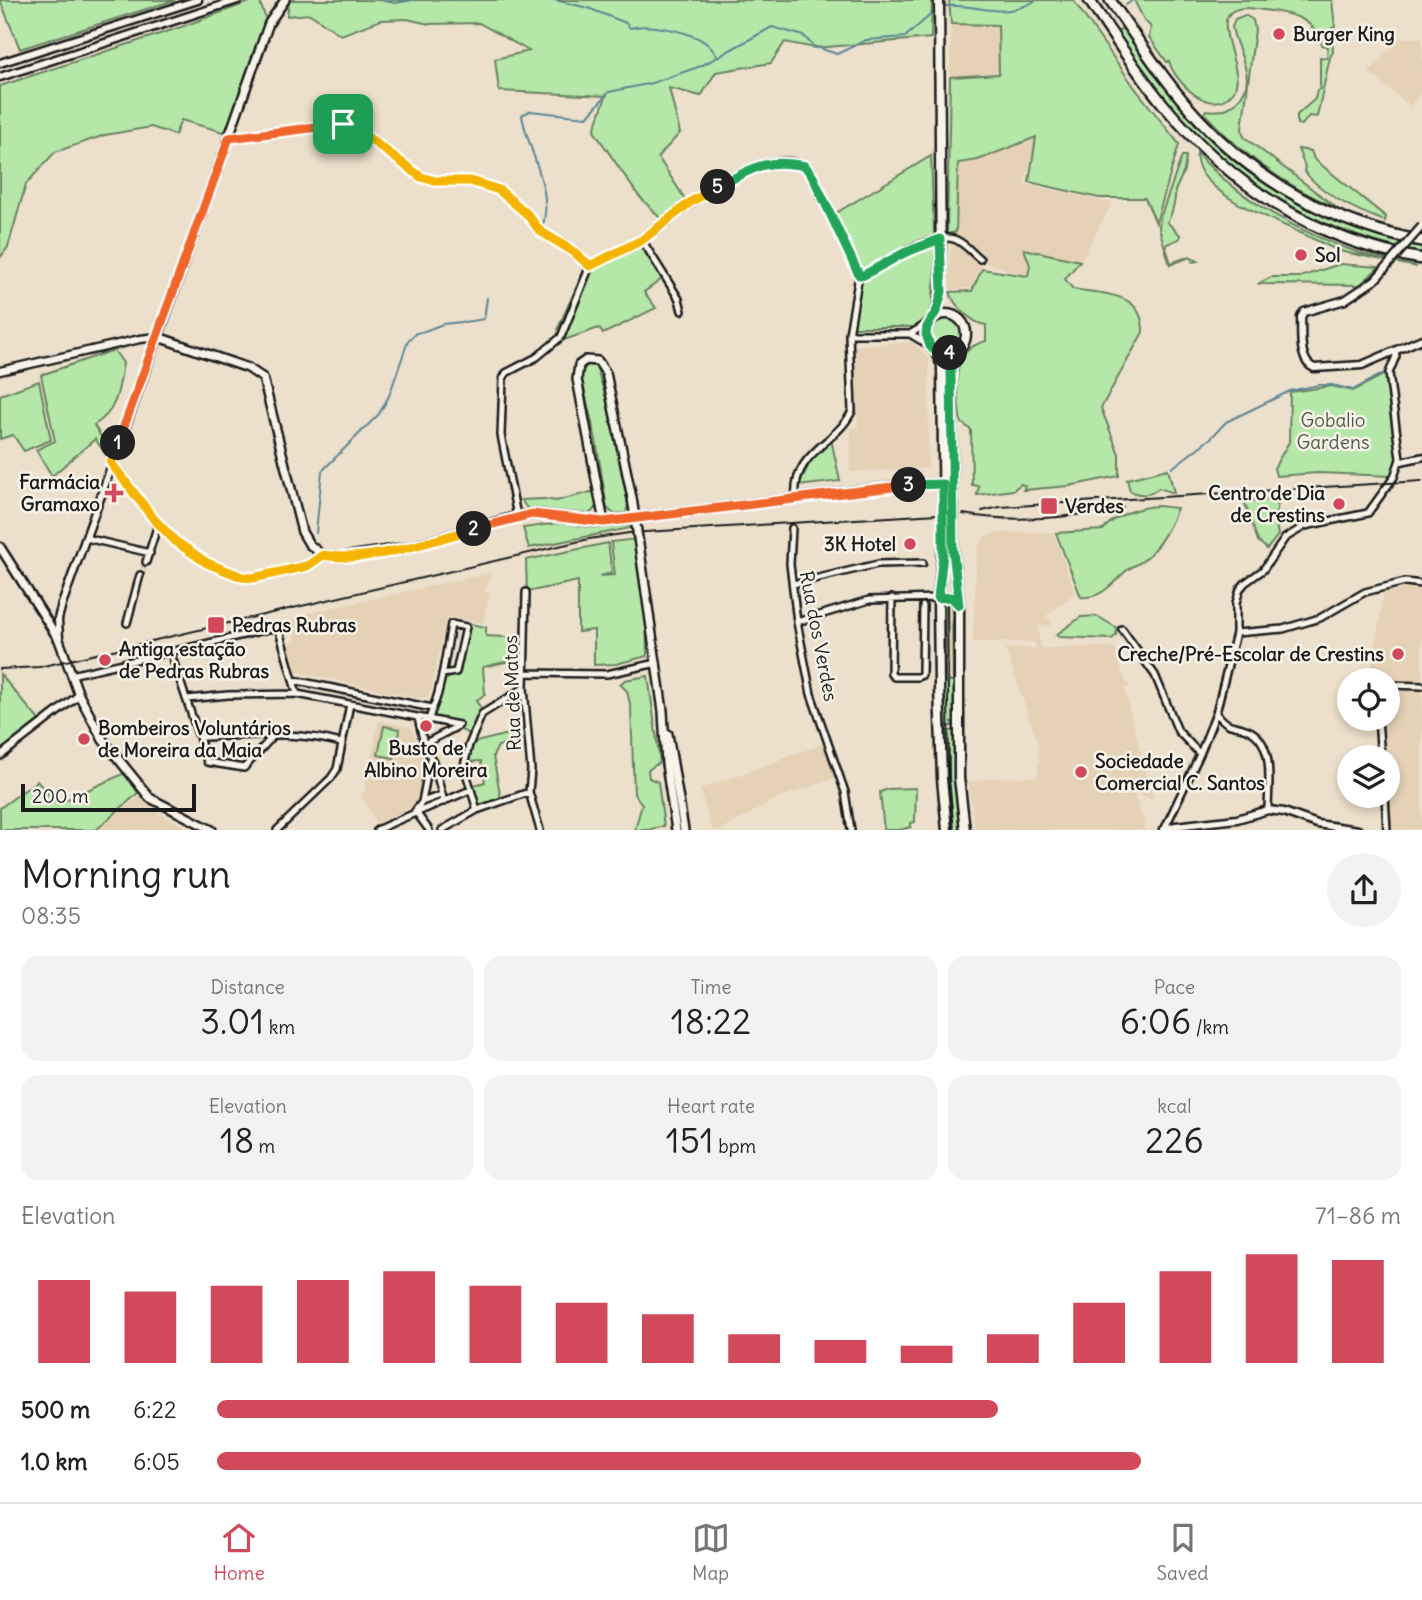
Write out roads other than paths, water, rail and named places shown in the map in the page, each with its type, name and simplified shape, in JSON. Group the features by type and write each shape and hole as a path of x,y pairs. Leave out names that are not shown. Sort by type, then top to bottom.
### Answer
{"highway":[{"path":"1089,0 1161,102 1193,139 1236,177 1276,205 1324,230 1368,246 1422,259"},
{"path":"1110,0 1193,113 1256,171 1290,193 1337,216 1378,231 1422,241"}],"main road":[{"path":"285,0 269,23 158,337 248,368 264,378 302,532 309,544 323,555 342,557 393,551 517,516 543,515 604,522 911,484 947,484"},
{"path":"939,0 942,292 926,334 942,365 947,484 959,605 959,778 965,830"},
{"path":"932,348 947,354 964,344 966,330 954,315 942,292"},
{"path":"932,319 947,313 954,315"},
{"path":"947,830 942,779 938,598 943,554 951,372 952,359 957,350"},
{"path":"604,522 577,379 579,365 586,360 598,361 606,373 632,498 657,663 666,764 676,830"},
{"path":"0,547 59,640 79,695 103,740 150,798 196,827 212,830"},
{"path":"938,598 951,597 959,605"},
{"path":"663,711 684,830"}],"street":[{"path":"0,63 198,0"},
{"path":"0,76 238,0"},
{"path":"229,138 343,124 358,130 421,177 435,181 470,181 499,190 527,214 540,231 574,252 590,266"},
{"path":"517,516 501,435 503,379 506,373 537,357 561,337 590,266 642,240 698,197 756,166 783,162 805,166 809,170 859,275 849,334 852,411 846,422 808,458 795,489 796,499"},
{"path":"1422,226 1375,280 1345,300 1304,312 1301,317 1304,358 1311,367 1350,367 1372,362 1422,339"},
{"path":"859,275 940,239 958,240 980,259"},
{"path":"642,240 679,299 682,311"},
{"path":"910,334 932,319"},
{"path":"849,334 910,334 932,348"},
{"path":"0,371 158,337 111,463 58,619 59,640"},
{"path":"1164,830 1216,713 1236,633 1236,603 1240,589 1263,570 1285,538 1306,526 1368,513 1394,477 1399,462 1389,373 1396,356 1395,351"},
{"path":"1399,462 1422,457"},
{"path":"111,463 158,524 175,541 191,554 242,577 253,578 307,566 323,555"},
{"path":"146,562 158,524"},
{"name":"Rua dos Verdes","path":"792,528 790,564 797,622 811,694 845,792 852,830"},
{"path":"86,538 150,553"},
{"path":"793,584 878,564 923,563"},
{"path":"127,623 141,575"},
{"path":"1236,633 1283,629 1320,618 1365,592 1405,582 1422,584"},
{"name":"Rua de Matos","path":"526,592 524,688 531,770 529,792 540,830"},
{"path":"892,598 893,677 917,677 922,674 923,606"},
{"path":"797,622 862,601 938,598"},
{"path":"48,623 54,623 58,619"},
{"path":"429,720 438,696 451,624 466,627 456,672 442,674"},
{"path":"71,674 278,627 297,694"},
{"path":"1122,629 1155,675 1178,731 1200,754"},
{"path":"170,651 207,762 244,768 274,735"},
{"path":"526,673 607,674 657,663"},
{"path":"293,680 432,708"},
{"path":"1400,685 1422,686"},
{"path":"477,810 464,760 482,714 524,688"},
{"path":"187,699 228,695 297,694 459,725 424,744"},
{"path":"0,755 79,695"},
{"path":"277,830 337,769 350,704"},
{"path":"410,717 412,704"},
{"path":"1216,713 1228,727 1248,730 1261,740 1268,760 1268,810"},
{"path":"418,718 444,802"},
{"path":"199,737 316,736 341,743"},
{"path":"415,811 422,802 430,760"},
{"path":"377,830 415,811 470,790"},
{"path":"442,830 477,810 529,792"},
{"path":"422,802 441,795"},
{"path":"1386,808 1387,830"},
{"path":"1164,830 1175,826 1244,817 1268,810 1284,812 1317,824 1359,830"},
{"path":"415,811 429,830"}],"waterway":[{"path":"380,0 395,3 413,0"},
{"path":"461,0 466,0"},
{"path":"508,0 538,0"},
{"path":"555,0 588,8 626,23 630,28 658,27 691,35 707,44 718,57"},
{"path":"946,6 1002,11 1013,10 1037,0"},
{"path":"1126,5 1133,0"},
{"path":"542,227 545,214 543,185 522,115 530,111 587,117 609,92 652,83 701,66 772,27 804,36 813,46 837,54 866,40 905,37 935,11"},
{"path":"316,533 322,471 379,414 389,396 408,341 416,333 440,325 484,319 487,298"},
{"path":"1172,468 1211,438 1226,422 1290,391 1319,385 1353,390 1389,370"}],"tunnel":[{"path":"140,575 146,562"}],"tram line":[{"path":"982,511 1000,507 1422,481"},
{"path":"963,514 1043,518 1123,507"},
{"path":"0,669 39,667 589,539 629,533 938,514"},
{"path":"947,604 949,778 954,830"}],"place":[{"name":"Burger King","path":"1279,34"},
{"name":"Sol","path":"1301,255"},
{"name":"Farmácia Gramaxo","path":"114,493"},
{"name":"Centro de Dia de Crestins","path":"1339,504"},
{"name":"Verdes","path":"1049,506"},
{"name":"3K Hotel","path":"910,544"},
{"name":"Pedras Rubras","path":"216,625"},
{"name":"Creche/Pré-Escolar de Crestins","path":"1398,654"},
{"name":"Antiga estação de Pedras Rubras","path":"105,660"},
{"name":"Busto de Albino Moreira","path":"426,726"},
{"name":"Bombeiros Voluntários de Moreira da Maia","path":"84,739"},
{"name":"Sociedade Comercial C. Santos","path":"1081,772"}],"park label":[{"name":"Gobalio Gardens","path":"1333,431"}]}
